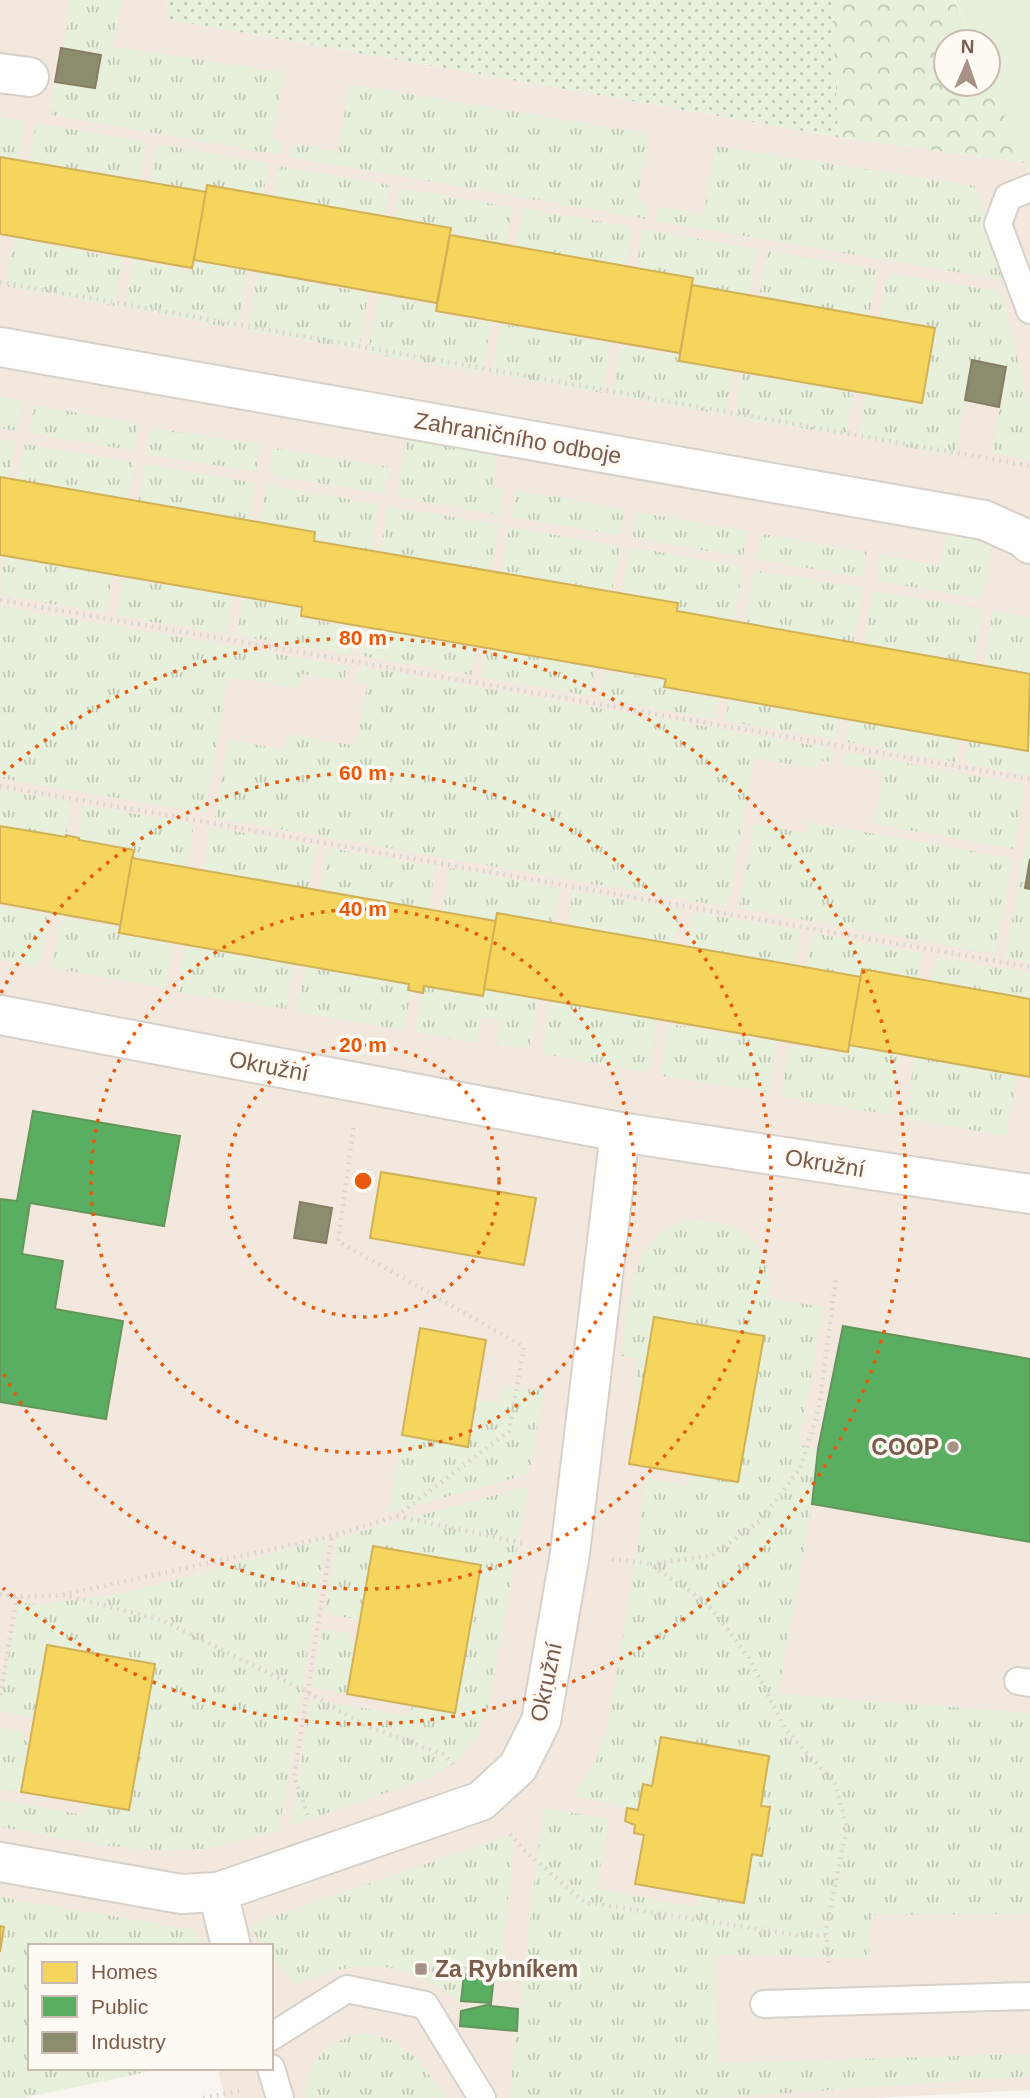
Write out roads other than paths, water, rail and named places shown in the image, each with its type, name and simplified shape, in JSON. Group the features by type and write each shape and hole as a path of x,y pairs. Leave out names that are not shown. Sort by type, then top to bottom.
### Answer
{"street":[{"name":"Zahraničního odboje","path":"0,347 984,520 1028,536"},
{"name":"Okružní","path":"0,1015 621,1132 1030,1194"},
{"name":"Okružní","path":"0,1862 181,1894 218,1892 481,1801 517,1767 541,1721 570,1553 621,1132"},
{"path":"218,1892 231,1944"}],"lane":[{"path":"1030,188 1008,197 998,224 1030,310"},
{"path":"273,2036 347,1989 425,2005 482,2098"},
{"path":"764,2004 1030,1996"},
{"path":"272,2070 280,2098"}],"place":[{"name":"COOP","path":"953,1447"},
{"name":"Za Rybníkem","path":"421,1969"}]}
